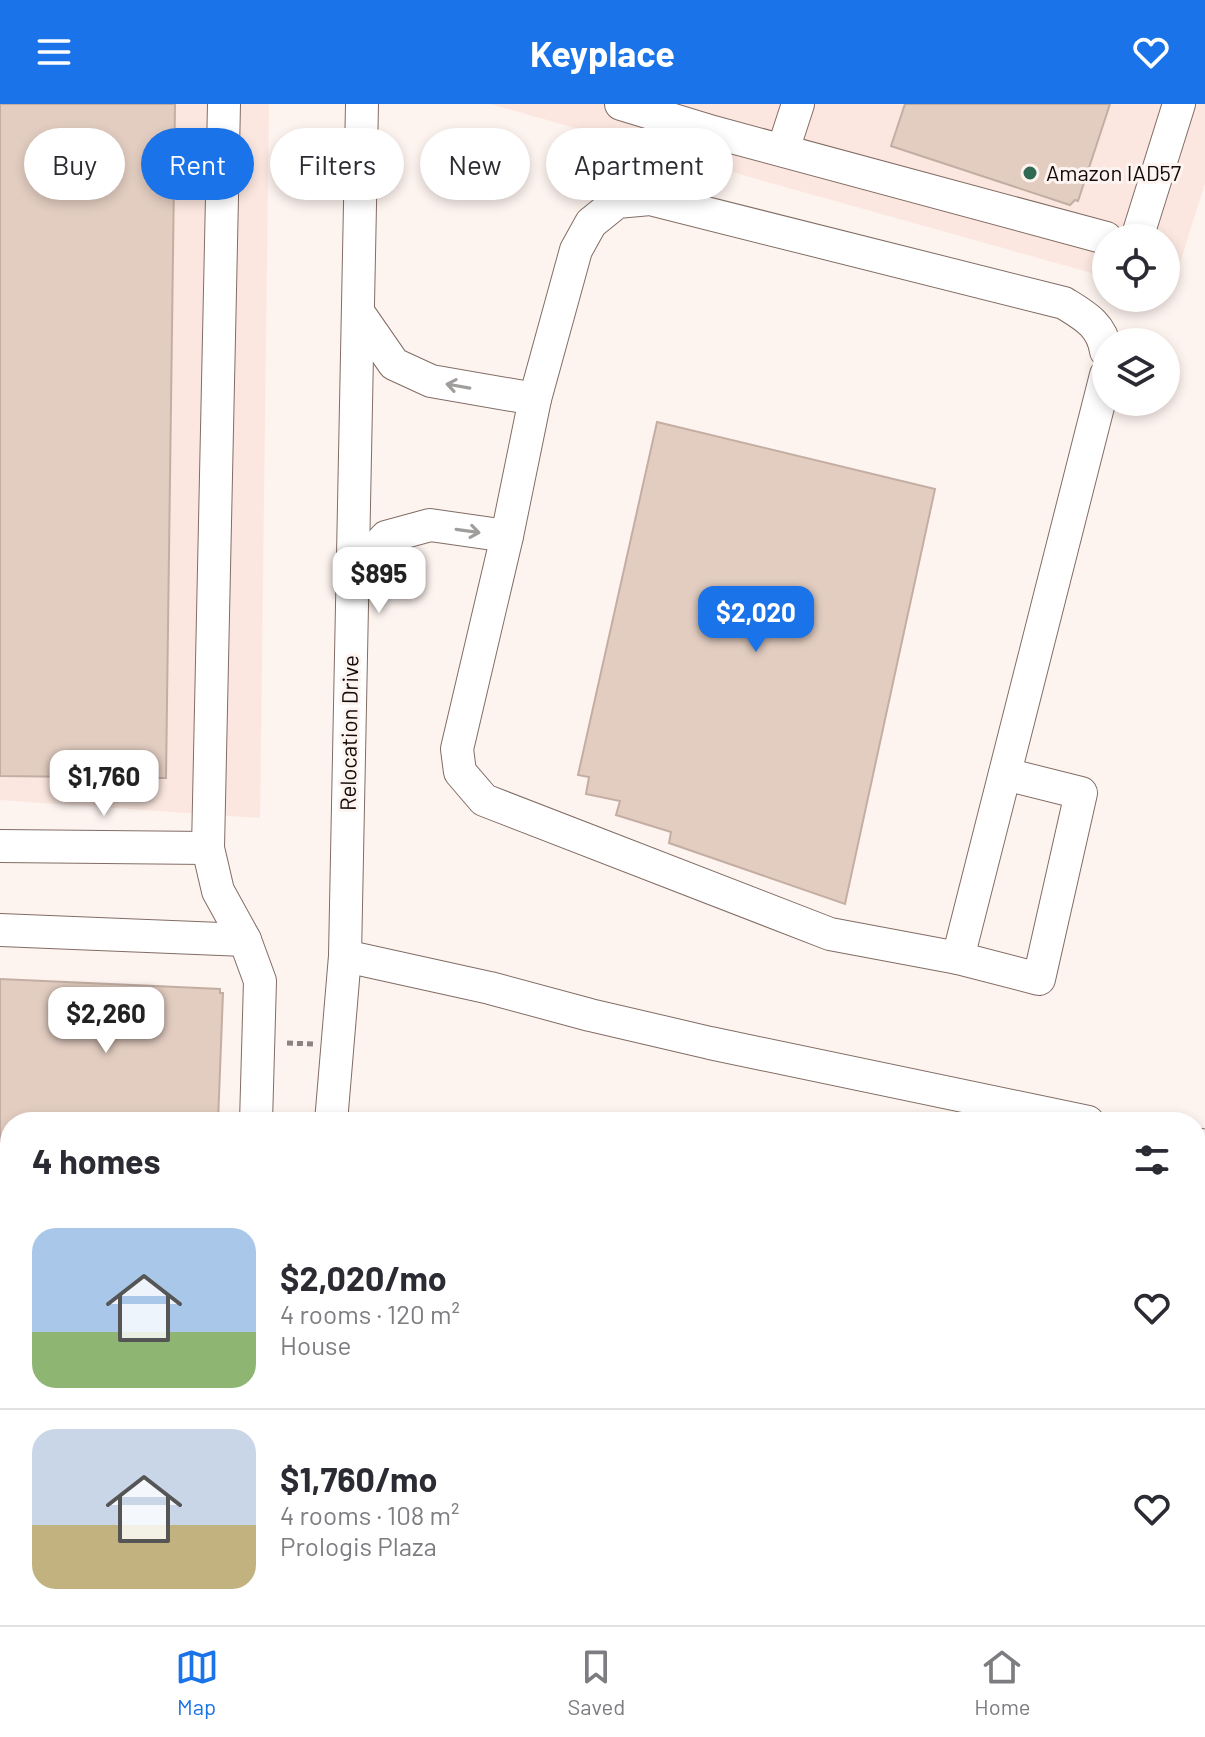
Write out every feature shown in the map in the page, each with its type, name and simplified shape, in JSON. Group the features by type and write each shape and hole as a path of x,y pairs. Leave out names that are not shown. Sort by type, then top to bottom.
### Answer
{"street":[{"path":"224,104 208,848 218,891 245,940 260,981 256,1112"},
{"name":"Relocation Drive","path":"332,1112 345,956 362,104"},
{"path":"621,104 1092,234"},
{"path":"783,150 798,104"},
{"path":"1141,224 1179,104"},
{"path":"1005,774 1081,793 1039,979 958,958 830,934 484,800 460,772 457,749 507,536 535,399 576,250 591,223 617,202 650,199 1064,303 1091,319 1097,328"},
{"path":"358,312 394,364 431,381 535,399"},
{"path":"958,958 1096,416"},
{"path":"352,574 386,537 430,525 507,536"},
{"path":"0,846 208,848"},
{"path":"0,930 245,940"},
{"path":"345,956 490,988 710,1043 1040,1112"}],"path":[{"path":"258,1041 337,1046"}],"shaded area":[{"path":"0,104 269,104 260,818 0,800"},
{"path":"490,104 1205,104 1205,183 1180,263 1180,224 1092,224 1092,273 733,172 733,128 575,128"}],"building":[{"path":"0,104 175,104 175,128 141,128 141,200 174,200 166,778 0,776"},
{"name":"Amazon IAD57","path":"905,104 1110,104 1078,201 1070,205 891,146"},
{"path":"657,422 935,489 845,904 669,843 671,832 616,815 620,801 586,794 589,777 578,775"},
{"path":"0,979 220,989 223,993 218,1112 0,1112"}],"place":[{"name":"Amazon IAD57","path":"1030,173"}]}
